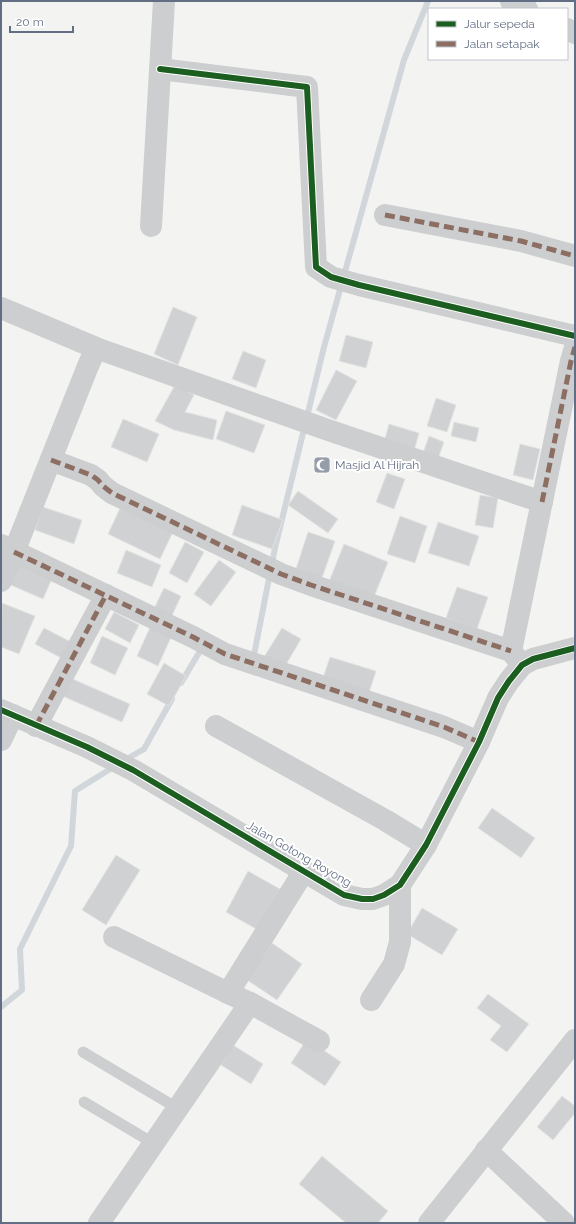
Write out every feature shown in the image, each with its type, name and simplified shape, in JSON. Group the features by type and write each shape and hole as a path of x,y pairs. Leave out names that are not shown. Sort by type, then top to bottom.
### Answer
{"street":[{"path":"151,226 164,1"},
{"path":"511,1 525,8"},
{"path":"160,69 307,87 316,267 331,277 575,336"},
{"path":"385,215 521,241 575,256"},
{"path":"1,308 96,348 328,430 542,502"},
{"path":"51,460 91,475 112,493 274,571 517,658 542,502 575,346"},
{"path":"1,581 8,548 51,460 96,348"},
{"path":"8,548 225,654 444,726 479,742"},
{"path":"36,726 106,595"},
{"name":"Jalan Gotong Royong","path":"7,713 87,747 133,770 344,895 362,899 374,899 384,895 400,885 426,845 479,742 498,698 509,681 517,658 533,659 572,652"},
{"path":"1,740 7,713"},
{"path":"216,726 385,820 426,845"},
{"path":"228,993 304,871"},
{"path":"371,1000 394,964 400,942 400,885"},
{"path":"114,937 250,1003 319,1041"},
{"path":"99,1223 250,1003"},
{"path":"429,1223 575,1040"},
{"path":"486,1150 564,1223"}],"lane":[{"path":"83,1052 177,1108"},
{"path":"84,1102 153,1143"}],"building":[{"path":"173,307 197,317 178,365 154,354"},
{"path":"346,335 373,342 366,368 339,361"},
{"path":"243,351 266,360 256,388 232,379"},
{"path":"336,370 357,381 336,420 316,410"},
{"path":"175,385 194,395 185,412 217,420 213,440 174,430 155,421"},
{"path":"436,398 456,405 447,432 427,426"},
{"path":"226,411 265,425 254,453 216,439"},
{"path":"123,419 159,434 147,462 111,447"},
{"path":"454,422 479,428 476,442 451,436"},
{"path":"389,424 419,433 413,455 383,446"},
{"path":"429,436 444,442 436,465 421,459"},
{"path":"520,444 540,449 533,480 513,475"},
{"path":"387,473 405,479 394,509 376,502"},
{"path":"298,491 338,519 328,533 288,505"},
{"path":"480,495 498,498 493,528 475,525"},
{"path":"242,505 283,520 272,549 232,535"},
{"path":"121,506 173,532 160,559 108,534"},
{"path":"43,507 82,520 74,544 35,530"},
{"path":"400,516 427,526 415,563 387,554"},
{"path":"438,522 479,536 469,566 428,553"},
{"path":"308,532 335,541 321,581 295,572"},
{"path":"185,542 204,552 187,583 169,573"},
{"path":"344,544 388,562 372,602 328,584"},
{"path":"126,550 161,565 152,587 117,573"},
{"path":"18,557 54,574 43,599 6,583"},
{"path":"219,560 236,572 211,606 194,594"},
{"path":"457,587 488,597 477,629 446,618"},
{"path":"164,588 181,596 170,620 153,611"},
{"path":"2,603 35,616 19,654 1,647"},
{"path":"114,612 139,625 130,643 105,629"},
{"path":"152,623 173,633 158,666 137,656"},
{"path":"44,628 71,642 63,659 35,644"},
{"path":"282,628 301,639 284,668 264,657"},
{"path":"102,636 128,648 115,675 90,663"},
{"path":"330,657 376,671 368,696 322,681"},
{"path":"164,663 186,676 169,706 147,694"},
{"path":"68,677 130,704 122,722 60,695"},
{"path":"492,808 535,838 521,858 478,828"},
{"path":"116,855 140,870 106,925 82,910"},
{"path":"248,871 280,889 258,930 226,912"},
{"path":"422,908 458,929 442,955 407,934"},
{"path":"272,943 302,964 277,1000 247,980"},
{"path":"488,994 529,1024 507,1052 490,1040 501,1026 477,1008"},
{"path":"307,1039 341,1062 325,1086 291,1063"},
{"path":"233,1045 263,1064 251,1084 221,1065"},
{"path":"562,1096 575,1106 575,1113 553,1140 537,1127"},
{"path":"322,1156 388,1211 378,1223 346,1223 299,1184"}],"waterway":[{"path":"249,654 254,655 275,548 324,347 404,60 428,1"},
{"path":"181,683 203,646"},
{"path":"125,760 144,749 172,699"},
{"path":"1,1007 22,990 20,949 71,846 75,791 115,766"}],"marked path":[{"path":"385,215 521,241 575,256"},
{"path":"542,502 575,347"},
{"path":"51,460 91,475 112,493 281,574 511,651"},
{"path":"14,552 193,637 225,654 444,727 479,742"},
{"path":"36,726 106,595"}],"cycle path":[{"path":"160,69 307,87 316,267 331,277 575,336"},
{"path":"1,710 87,747 133,770 344,895 362,899 373,899 384,895 400,885 426,845 479,742 498,698 509,681 522,665 533,659 575,648"}],"place":[{"name":"Masjid Al Hijrah","path":"322,465"}]}
